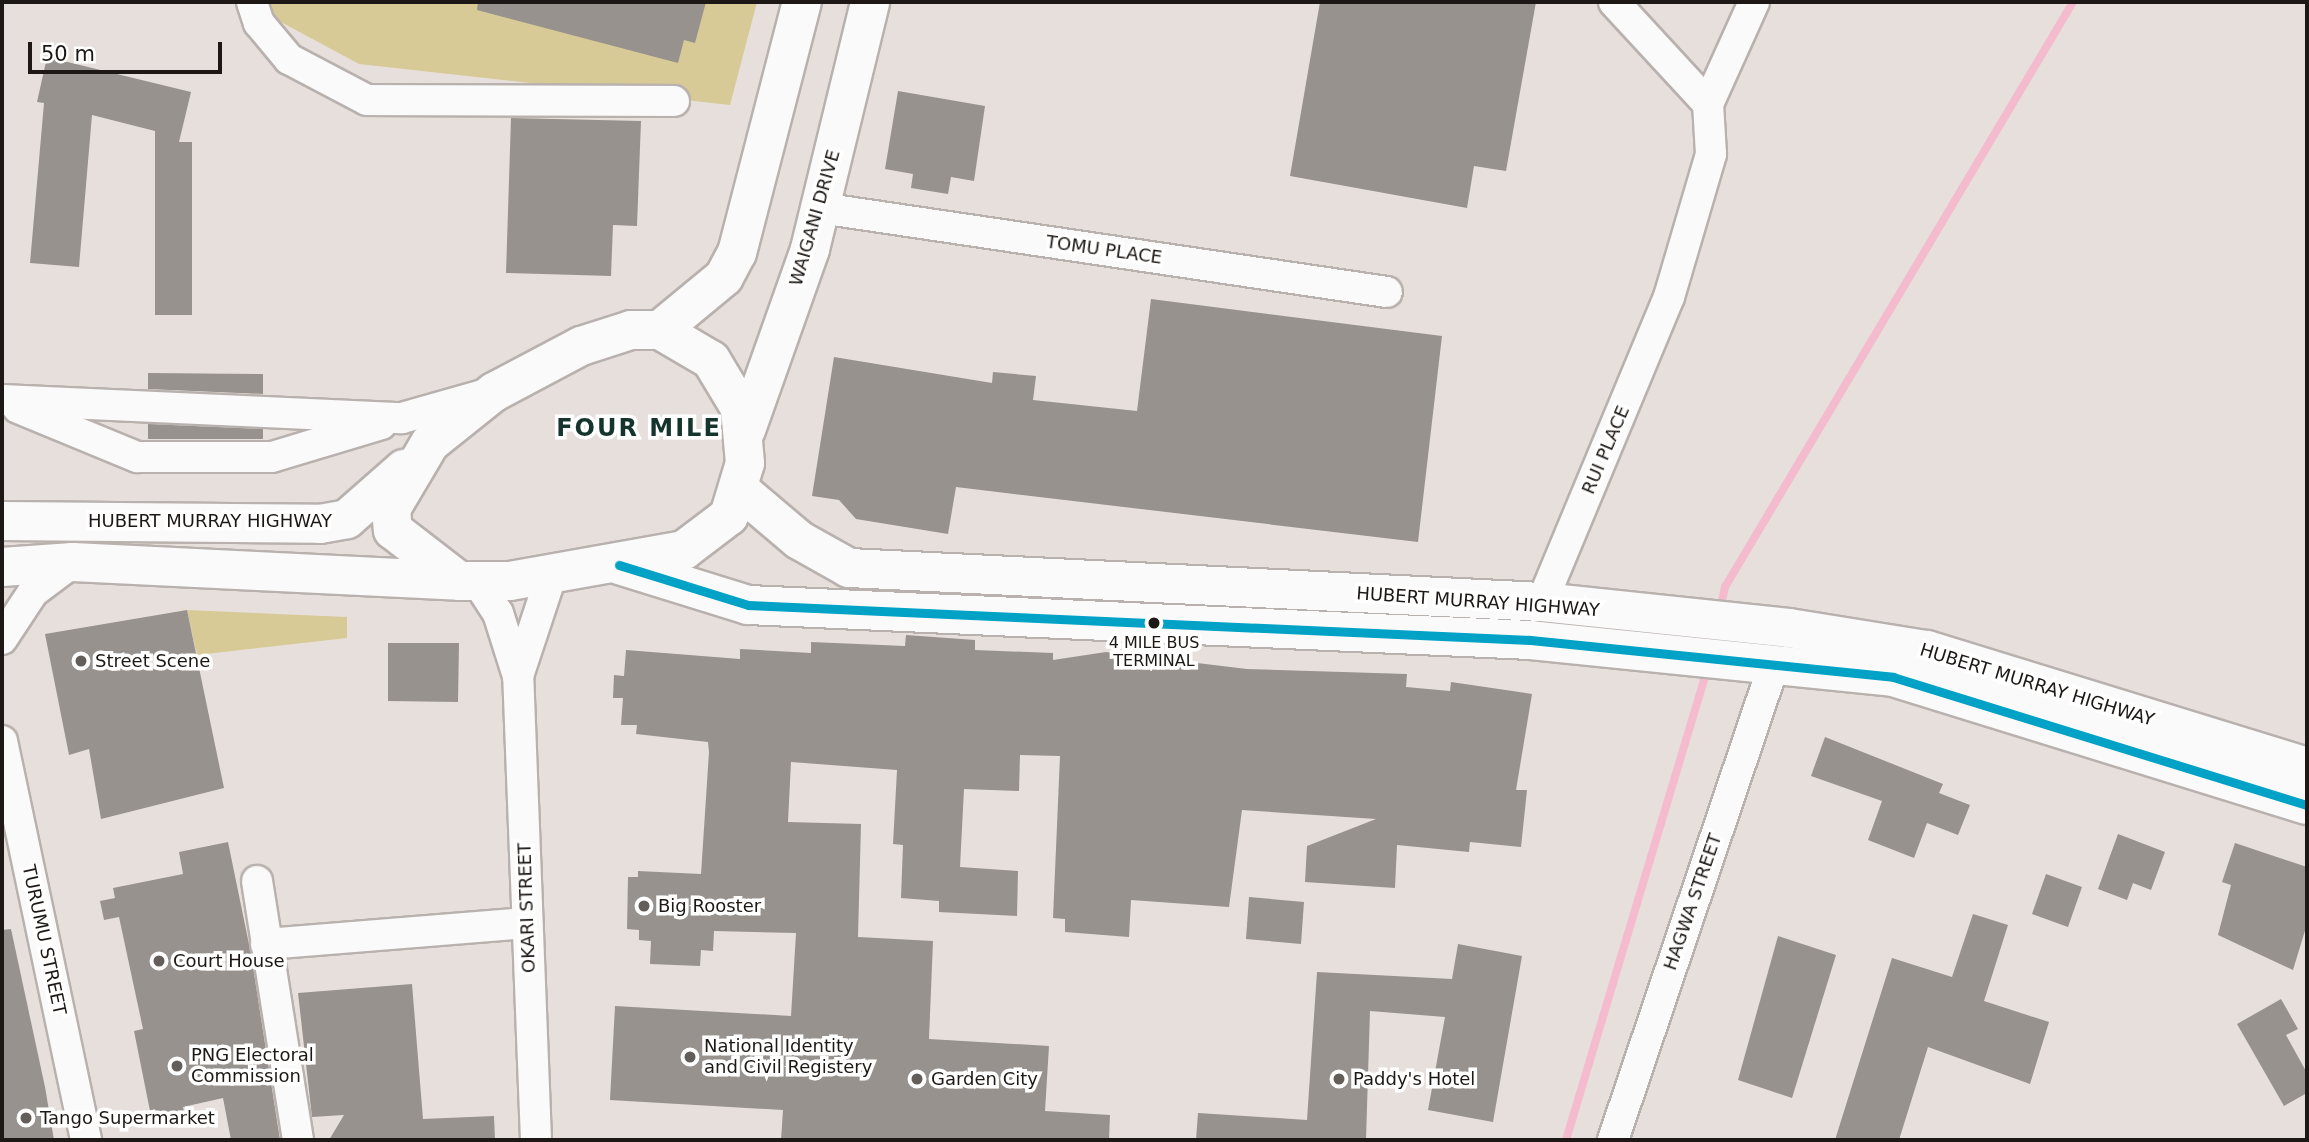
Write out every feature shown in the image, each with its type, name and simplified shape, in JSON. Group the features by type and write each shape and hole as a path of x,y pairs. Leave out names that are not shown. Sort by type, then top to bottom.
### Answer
{"highway":[{"path":"2,567 73,562 468,581 619,565 684,550 729,516 740,490 746,430 732,388 711,360 690,342 660,330 724,277 737,253 802,2"},
{"name":"WAIGANI DRIVE","path":"746,430 820,208 870,2"},
{"name":"HUBERT MURRAY HIGHWAY","path":"2,521 320,524 346,519 430,443 494,392 581,346 631,330 660,330"},
{"path":"430,443 391,509 393,530 468,581"},
{"name":"HUBERT MURRAY HIGHWAY","path":"740,490 799,540 849,568 1542,602 1670,634 1755,648 1893,677 2307,805"},
{"name":"HUBERT MURRAY HIGHWAY","path":"619,565 748,605 1670,634"},
{"name":"HUBERT MURRAY HIGHWAY","path":"1755,648 1927,650 2307,767"}],"street":[{"path":"252,2 259,23 289,59 367,100 674,101"},
{"path":"1614,2 1708,104 1754,2"},
{"name":"RUI PLACE","path":"1542,602 1669,298 1711,154 1708,104"},
{"name":"TOMU PLACE","path":"820,208 1387,292"},
{"path":"2,401 137,457 272,457 494,392"},
{"path":"2,401 402,418"},
{"path":"2,639 33,592 73,562"},
{"name":"OKARI STREET","path":"518,676 552,573"},
{"name":"OKARI STREET","path":"468,581 498,613 518,676 536,1140"},
{"name":"HAGWA STREET","path":"1613,1140 1755,648"},
{"name":"TURUMU STREET","path":"2,741 86,1140"},
{"path":"257,881 298,1140"},
{"path":"266,944 527,923"}],"shaded area":[{"path":"244,2 757,2 730,105 359,64"},
{"path":"187,610 347,617 347,638 197,655"}],"building":[{"path":"478,2 706,2 695,43 684,40 678,63 477,10"},
{"path":"1320,2 1536,2 1506,171 1474,166 1467,208 1290,176"},
{"path":"47,57 191,92 179,142 192,142 192,315 155,315 155,131 92,115 79,267 30,263 44,103 37,102"},
{"path":"898,91 985,106 974,181 951,177 948,194 911,188 913,174 885,169"},
{"path":"511,118 641,121 637,226 613,225 611,276 506,273"},
{"path":"1151,299 1442,336 1418,542 956,487 948,534 856,519 839,500 812,496 834,357 992,383 993,372 1036,376 1033,400 1137,411"},
{"path":"148,373 263,374 263,394 148,389"},
{"path":"148,424 263,429 263,439 148,439"},
{"path":"187,610 224,788 101,819 89,749 69,755 45,634"},
{"path":"906,635 975,640 975,650 1053,653 1053,660 1106,652 1247,669 1407,674 1406,687 1450,691 1451,682 1532,694 1516,790 1527,790 1521,847 1470,842 1469,852 1397,845 1395,888 1305,882 1307,846 1376,819 1242,810 1229,907 1131,900 1129,937 1065,932 1065,919 1053,918 1060,756 1020,755 1019,791 964,789 960,867 1018,871 1017,916 939,912 939,901 901,898 903,845 893,844 897,770 791,762 788,822 861,824 858,937 933,941 929,1039 1049,1046 1045,1111 1110,1115 1109,1140 781,1140 783,1110 610,1100 615,1006 791,1016 796,933 714,931 713,951 701,950 700,966 650,964 651,941 639,940 639,930 627,929 628,877 638,877 638,871 701,874 709,752 708,742 636,734 637,725 621,725 623,698 613,698 614,675 624,676 626,650 740,659 740,649 811,653 811,642 905,646"},
{"path":"388,643 459,643 458,702 388,701"},
{"path":"1825,737 1943,784 1939,793 1970,805 1958,835 1927,823 1914,858 1868,840 1882,801 1811,776"},
{"path":"2118,834 2165,852 2151,890 2133,883 2127,900 2098,889"},
{"path":"228,842 251,954 280,1140 231,1140 223,1098 183,1107 186,1121 153,1126 134,1031 143,1029 119,917 104,920 100,901 115,898 113,888 183,874 179,852"},
{"path":"2235,843 2307,867 2307,924 2293,970 2218,935 2231,885 2222,882"},
{"path":"2046,874 2082,887 2068,927 2032,914"},
{"path":"1249,897 1304,902 1301,944 1246,939"},
{"path":"1973,914 2008,925 1984,1001 2049,1022 2030,1084 1928,1047 1899,1140 1835,1140 1892,958 1952,977"},
{"path":"11,929 54,1140 2,1140 2,930"},
{"path":"1778,936 1836,955 1792,1098 1738,1080"},
{"path":"1458,944 1522,956 1493,1122 1428,1110 1445,1017 1370,1011 1366,1140 1196,1140 1198,1113 1307,1120 1317,972 1452,979"},
{"path":"412,984 423,1119 494,1116 495,1140 329,1140 344,1115 312,1117 298,993"},
{"path":"2281,999 2298,1029 2286,1035 2307,1073 2307,1093 2284,1106 2237,1024"}],"waterway":[{"path":"1720,610 1725,587 2073,2"},
{"path":"1566,1140 1708,667"}],"transit line":[{"path":"619,565 748,605 1530,640 1893,677 2307,805"}],"place":[{"name":"4 MILE BUS TERMINAL","path":"1154,623"},
{"name":"Street Scene","path":"81,661"},
{"name":"Big Rooster","path":"644,906"},
{"name":"Court House","path":"159,961"},
{"name":"National Identity and Civil Registery","path":"690,1057"},
{"name":"PNG Electoral Commission","path":"177,1066"},
{"name":"Garden City","path":"917,1079"},
{"name":"Paddy's Hotel","path":"1339,1079"},
{"name":"Tango Supermarket","path":"26,1118"}],"district":[{"name":"FOUR MILE","path":"639,429"}]}
